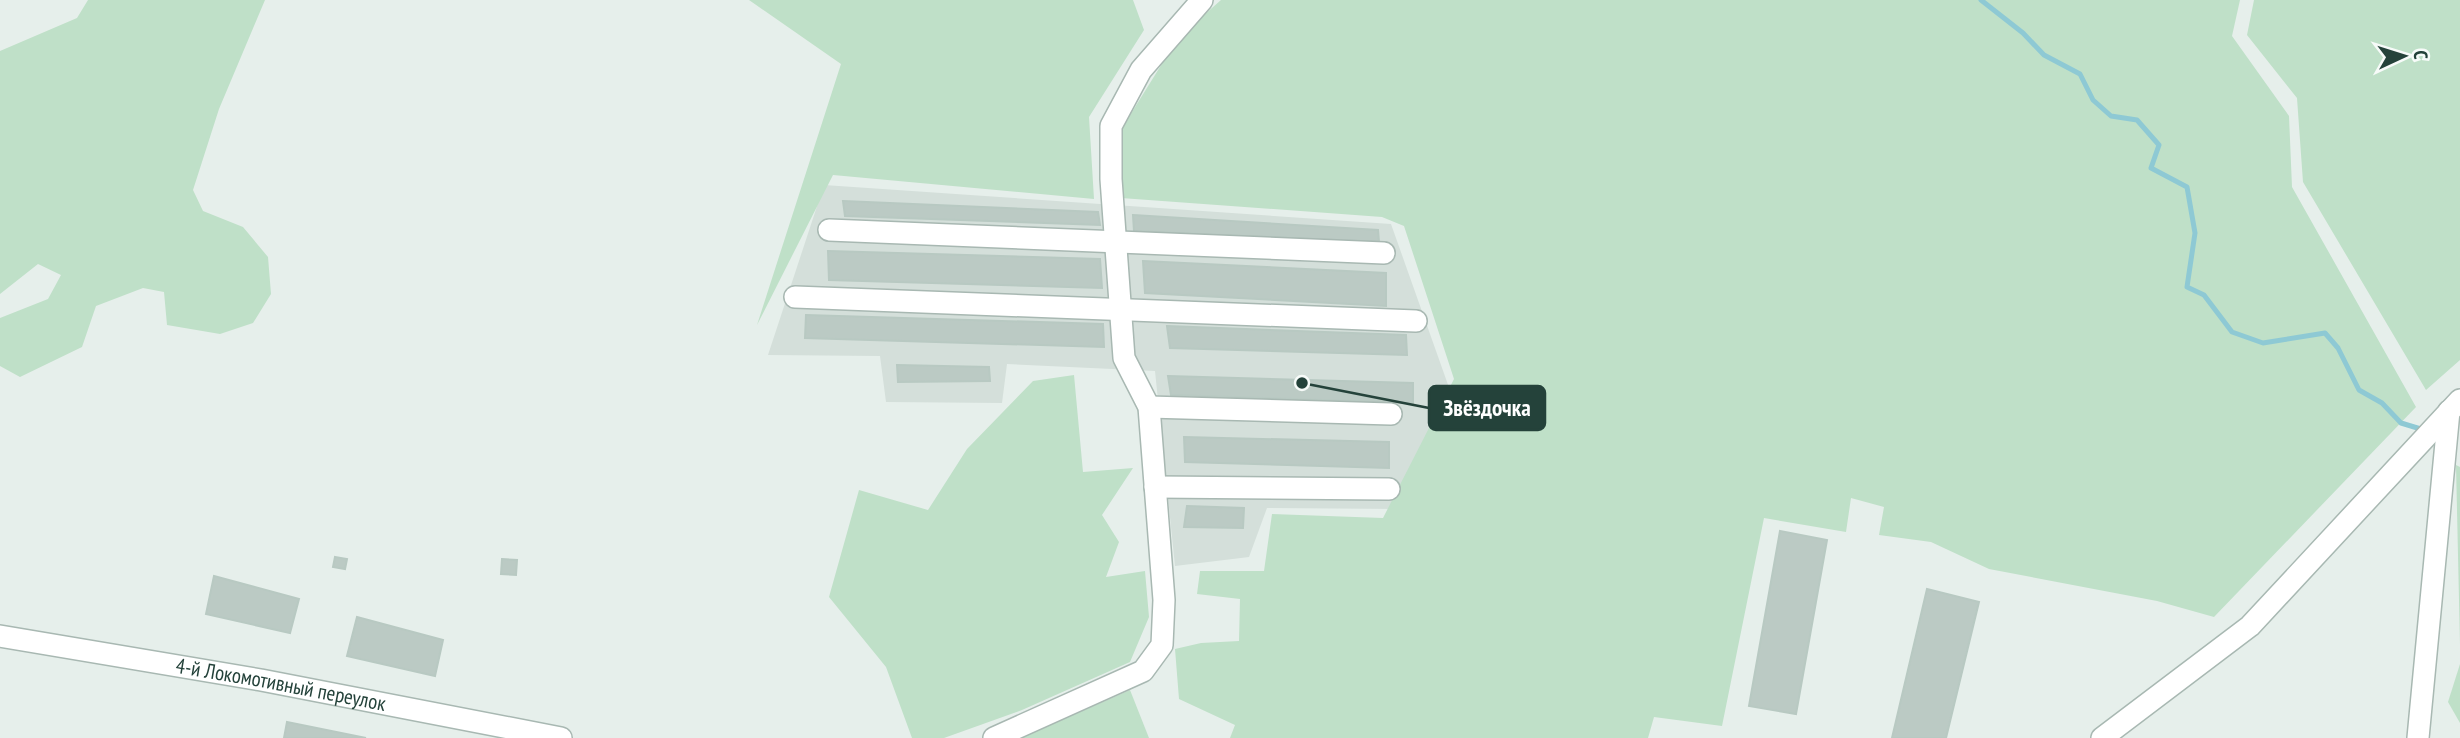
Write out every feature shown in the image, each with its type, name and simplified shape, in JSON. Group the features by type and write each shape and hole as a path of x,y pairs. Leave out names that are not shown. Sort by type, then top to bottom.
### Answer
{"street":[{"path":"994,738 1143,671 1162,645 1164,600 1149,407 1124,358 1111,126 1141,69 1202,0"},
{"path":"829,230 1384,253"},
{"path":"795,297 1416,321"},
{"path":"2103,737 2250,626 2455,405"},
{"path":"2418,738 2455,405"},
{"path":"1149,407 1391,414"},
{"path":"1155,487 1389,489"},
{"name":"4-й Локомотивный переулок","path":"0,636 223,674 561,738"}],"shaded area":[{"path":"824,185 1391,224 1452,396 1398,509 1267,508 1249,557 1175,566 1155,371 1007,364 1002,403 886,402 880,356 768,355"}],"green space":[{"path":"88,0 265,0 219,109 193,190 203,211 243,227 268,257 271,294 253,323 220,334 167,325 164,292 143,288 96,306 82,347 20,377 0,366 0,318 48,299 61,275 38,264 0,294 0,51 77,18"},
{"path":"749,0 1133,0 1144,30 1089,117 1094,199 833,175 757,325 841,64"},
{"path":"1221,0 2240,0 2232,36 2289,116 2292,187 2416,407 2214,617 2157,601 1989,569 1931,542 1879,535 1884,507 1851,498 1846,532 1764,518 1722,726 1654,717 1648,738 1230,738 1235,725 1179,699 1175,649 1201,643 1239,641 1240,599 1197,594 1200,571 1264,571 1272,514 1383,518 1454,379 1404,226 1382,217 1121,198 1122,128 1178,38"},
{"path":"2254,0 2460,0 2460,360 2426,390 2303,182 2297,98 2247,35"},
{"path":"1074,375 1083,472 1133,468 1102,515 1119,542 1106,577 1145,571 1149,617 1130,662 1022,710 944,738 912,738 886,667 829,597 859,490 928,510 967,449 1033,381"},
{"path":"2456,465 2460,467 2460,644"},
{"path":"2460,664 2460,723 2448,702"},
{"path":"1130,690 1149,738 1021,738"}],"building":[{"path":"843,201 1098,212 1100,225 845,216"},
{"path":"1133,215 1378,230 1379,242 1134,231"},
{"path":"828,251 1100,259 1102,288 829,280"},
{"path":"1143,261 1386,273 1386,306 1145,293"},
{"path":"806,315 1103,324 1104,347 805,338"},
{"path":"1167,326 1406,335 1407,355 1170,348"},
{"path":"897,365 989,367 990,381 898,382"},
{"path":"1168,376 1413,383 1413,403 1171,395"},
{"path":"1184,437 1389,442 1389,468 1185,462"},
{"path":"1187,506 1244,508 1243,528 1184,527"},
{"path":"1780,531 1827,540 1796,714 1749,706"},
{"path":"335,557 347,559 345,569 333,567"},
{"path":"502,559 517,560 516,575 501,574"},
{"path":"214,576 299,599 290,633 206,614"},
{"path":"1927,589 1979,602 1946,738 1892,738"},
{"path":"357,617 443,640 435,676 347,656"},
{"path":"287,722 366,738 284,738"}],"waterway":[{"path":"1981,0 2023,33 2044,55 2080,74 2093,100 2111,116 2137,120 2159,145 2151,168 2187,187 2195,233 2187,287 2204,295 2232,332 2263,343 2325,333 2338,348 2359,390 2382,403 2401,423 2424,430"}],"place":[{"name":"Звёздочка","path":"1302,383"}]}
